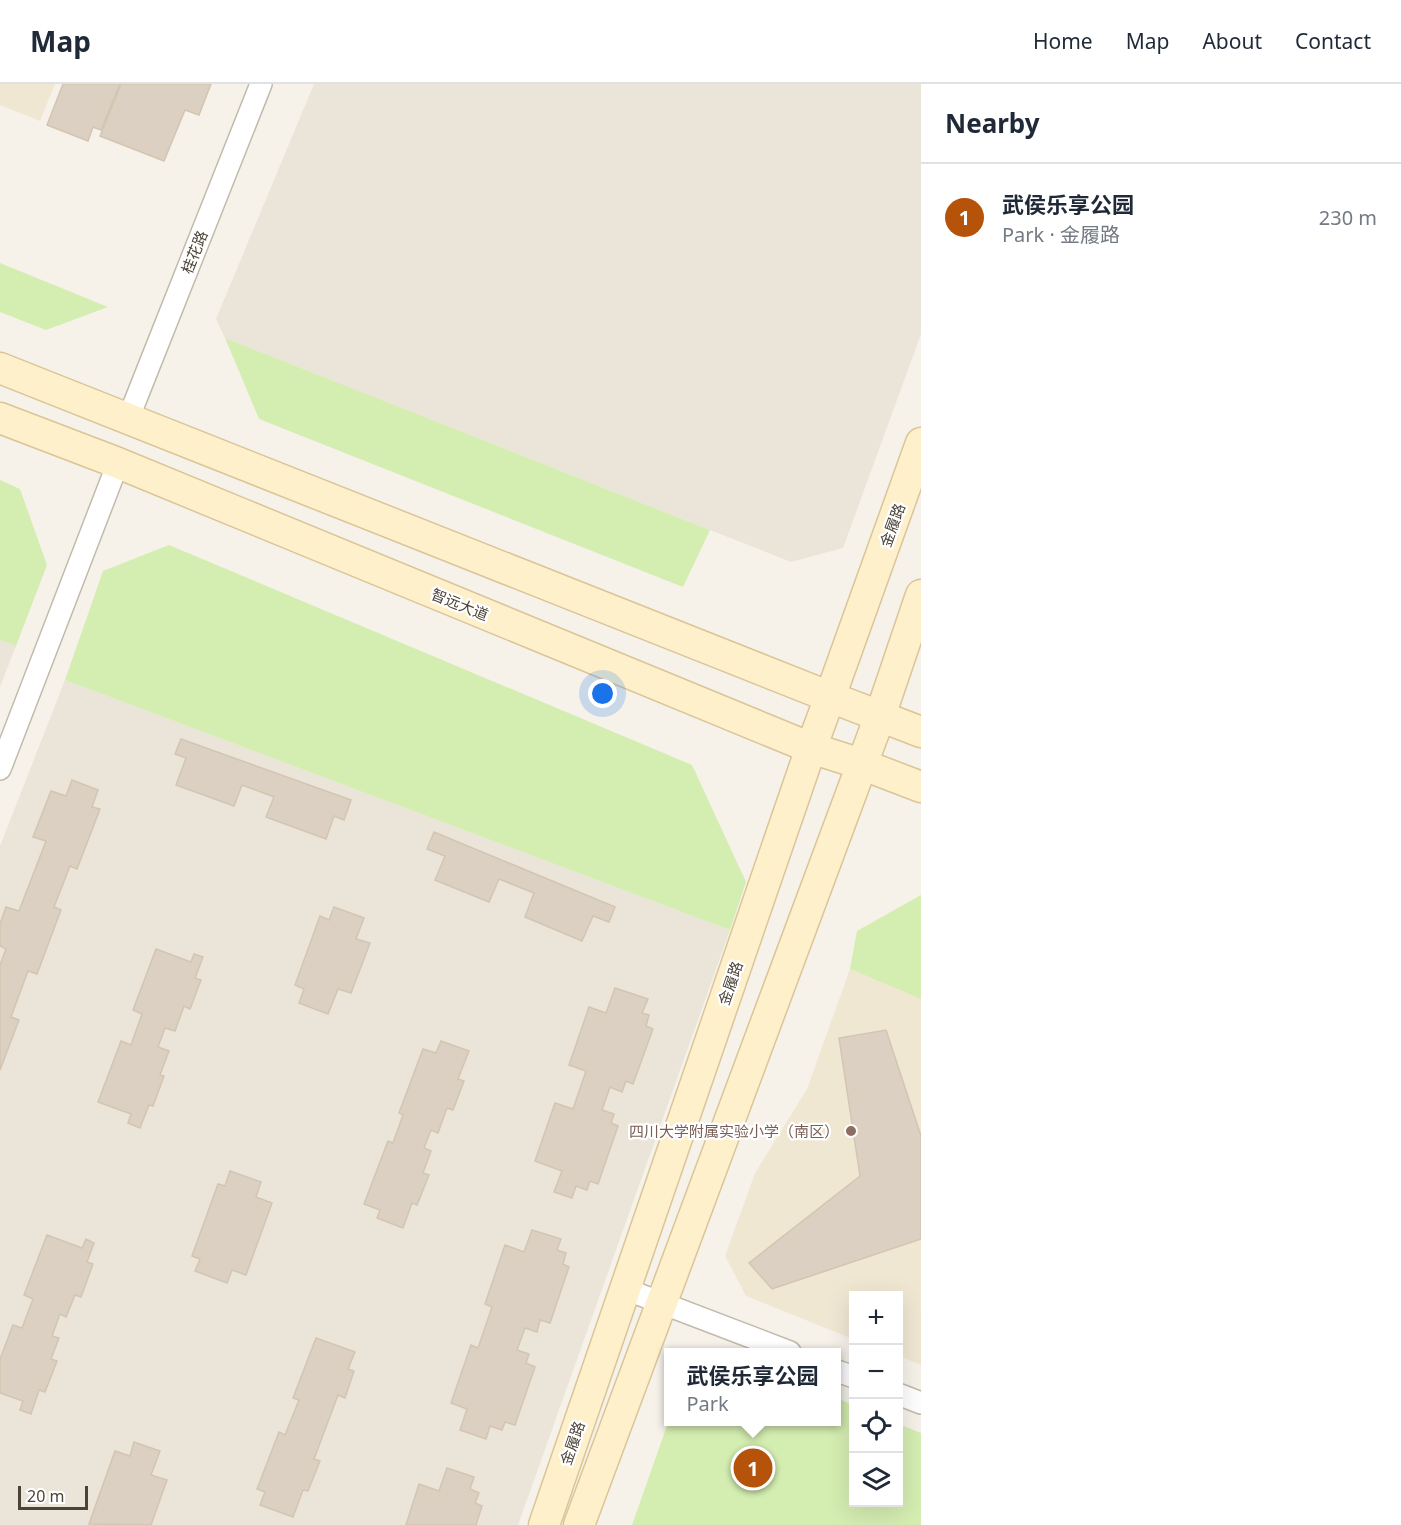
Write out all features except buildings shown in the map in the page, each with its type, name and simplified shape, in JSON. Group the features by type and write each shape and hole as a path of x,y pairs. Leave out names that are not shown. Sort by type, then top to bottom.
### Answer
{"main road":[{"path":"0,368 830,698 921,732"},
{"name":"智远大道","path":"0,418 118,463 811,748 921,787"},
{"name":"金履路","path":"544,1525 811,748 921,443"},
{"path":"579,1525 880,716 921,595"}],"street":[{"name":"桂花路","path":"128,419 261,84"},
{"path":"0,769 118,463"},
{"path":"625,1289 777,1348"},
{"path":"903,1396 921,1403"}],"shaded area":[{"path":"0,84 55,84 40,121 0,105"},
{"path":"314,84 921,84 921,334 843,548 791,562 225,338 216,319"},
{"path":"0,640 16,646 0,687"},
{"path":"65,680 730,930 518,1525 0,1525 0,846"},
{"name":"四川大学附属实验小学（南区）","path":"850,969 921,999 921,1365 903,1358 903,1291 849,1291 849,1337 746,1296 725,1256 755,1173 807,1089"}],"green space":[{"path":"0,263 108,307 46,330 0,312"},
{"path":"225,338 710,530 683,587 259,419"},
{"path":"0,480 20,489 47,565 16,646 0,640"},
{"path":"169,545 692,765 746,882 730,930 65,680 103,571"},
{"path":"921,895 921,999 850,969 857,931"},
{"path":"841,1400 849,1403 849,1507 903,1507 903,1426 921,1433 921,1525 632,1525 667,1426 841,1426"}],"place":[{"name":"四川大学附属实验小学（南区）","path":"851,1131"},
{"name":"武侯乐享公园","path":"753,1468"}]}
